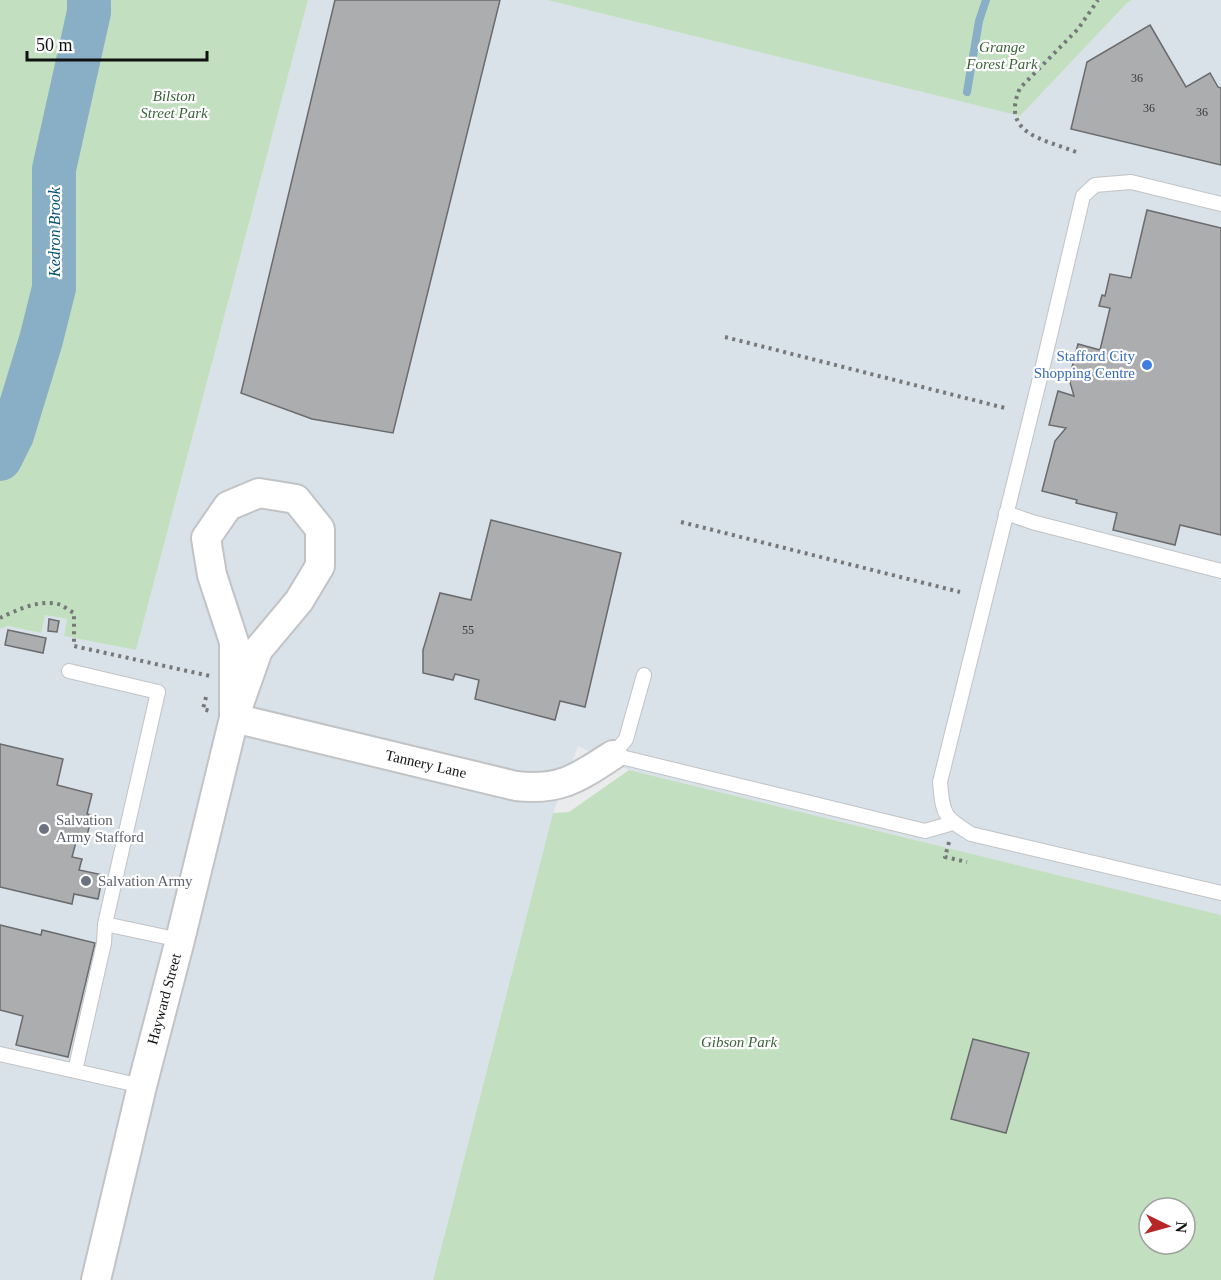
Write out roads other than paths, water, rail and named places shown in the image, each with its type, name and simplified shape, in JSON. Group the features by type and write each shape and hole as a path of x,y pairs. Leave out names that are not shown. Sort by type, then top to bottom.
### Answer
{"street":[{"name":"Hayward Street","path":"96,1280 234,718 258,650 299,601 320,566 320,529 296,499 259,493 228,506 206,538 212,575 234,642 234,718"},
{"name":"Tannery Lane","path":"234,718 516,786 536,788 561,785 613,754"}],"lane":[{"path":"1221,204 1131,182 1095,185 1083,196 939,782 943,810 953,823 971,834 1221,892"},
{"path":"1006,513 1032,522 1221,571"},
{"path":"69,671 158,692 105,924 104,943 75,1071"},
{"path":"644,675 626,739 613,754 925,831 953,823"},
{"path":"105,924 180,940"},
{"path":"0,1054 142,1086"}],"waterway":[{"name":"Kedron Brook","path":"0,459 12,435 54,288 54,169 89,12 89,0"},
{"path":"967,92 979,21 986,0"}],"place":[{"name":"Stafford City Shopping Centre","path":"1147,365"},
{"name":"Salvation Army Stafford","path":"44,829"},
{"name":"Salvation Army","path":"86,881"}],"park label":[{"name":"Grange Forest Park","path":"1002,56"},
{"name":"Bilston Street Park","path":"174,104"},
{"name":"Gibson Park","path":"739,1042"}]}
